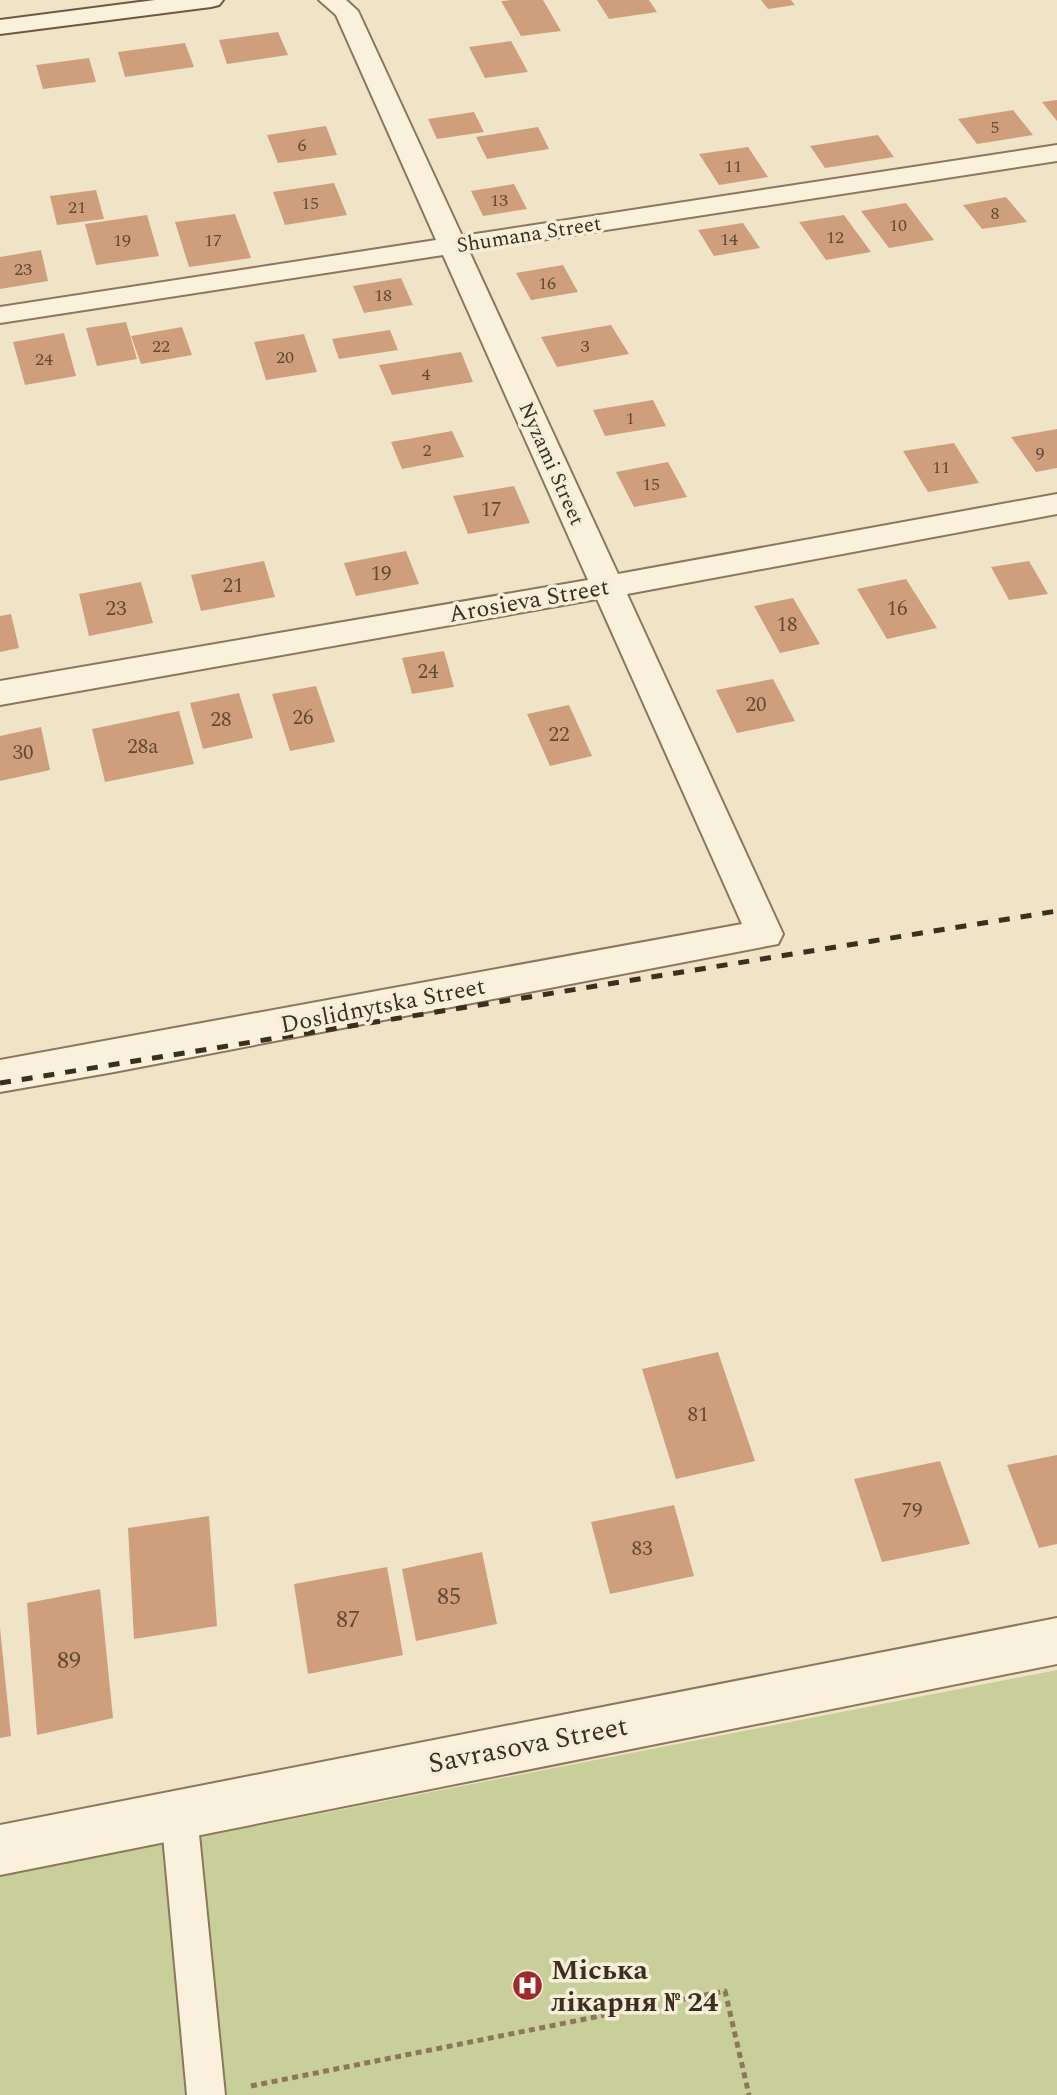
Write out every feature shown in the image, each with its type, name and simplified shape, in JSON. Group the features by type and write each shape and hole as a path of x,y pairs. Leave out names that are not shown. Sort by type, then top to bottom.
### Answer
{"street":[{"path":"0,27 211,0"},
{"name":"Nyzami Street","path":"331,0 346,11 765,934"},
{"name":"Shumana Street","path":"0,315 1057,153"},
{"name":"Arosieva Street","path":"0,693 607,587 1057,504"},
{"name":"Doslidnytska Street","path":"0,1076 114,1057 765,934"},
{"path":"0,1051 114,1057"},
{"name":"Savrasova Street","path":"0,1850 1057,1641"}],"lane":[{"path":"179,1814 206,2095"}],"path":[{"path":"206,2095 725,1991 749,2095"}],"green space":[{"name":"Міська лікарня № 24","path":"1057,1670 1057,2095 0,2095 0,1876"}],"building":[{"path":"543,0 561,31 521,36 501,1"},
{"path":"597,0 649,0 657,12 609,19"},
{"path":"761,0 791,0 795,5 768,9"},
{"path":"278,32 288,55 227,64 219,40"},
{"path":"511,41 528,72 485,78 469,47"},
{"path":"185,43 194,67 125,77 118,52"},
{"path":"89,58 96,82 43,89 36,65"},
{"path":"1057,100 1057,121 1042,102"},
{"path":"1013,110 1033,135 977,144 958,119"},
{"path":"474,112 484,132 437,139 428,119"},
{"path":"326,126 337,155 278,163 267,135"},
{"path":"538,127 549,149 487,159 476,137"},
{"path":"878,135 894,157 825,168 810,146"},
{"path":"748,147 768,177 719,185 699,154"},
{"path":"334,183 347,215 285,225 273,192"},
{"path":"514,184 527,209 483,216 471,191"},
{"path":"96,190 104,219 57,225 50,196"},
{"path":"1006,197 1027,222 982,229 963,205"},
{"path":"906,203 934,240 889,248 861,211"},
{"path":"235,214 251,258 189,267 175,222"},
{"path":"147,215 159,256 96,265 85,224"},
{"path":"844,215 871,252 826,260 799,222"},
{"path":"743,223 760,248 714,256 698,230"},
{"path":"41,250 48,281 0,289 0,257"},
{"path":"563,265 578,292 531,300 516,273"},
{"path":"401,278 413,305 364,313 353,286"},
{"path":"126,322 137,359 97,366 86,328"},
{"path":"611,325 629,354 557,367 541,337"},
{"path":"182,327 192,355 141,364 131,336"},
{"path":"390,330 398,350 339,359 332,339"},
{"path":"64,333 76,376 25,385 13,342"},
{"path":"304,334 317,372 266,380 254,342"},
{"path":"461,352 473,382 392,395 379,365"},
{"path":"653,400 666,426 605,436 593,410"},
{"path":"1057,429 1057,468 1036,472 1011,437"},
{"path":"452,431 464,457 402,469 391,442"},
{"path":"954,443 979,483 928,492 903,451"},
{"path":"668,462 687,497 634,507 616,472"},
{"path":"514,486 530,523 468,534 453,496"},
{"path":"406,551 419,584 356,596 344,563"},
{"path":"264,561 275,597 201,611 191,575"},
{"path":"1029,561 1048,594 1009,600 991,567"},
{"path":"906,579 937,628 887,639 857,589"},
{"path":"141,582 153,623 89,636 79,594"},
{"path":"793,598 820,644 780,653 754,606"},
{"path":"11,614 19,648 0,652 0,616"},
{"path":"444,651 454,687 412,694 402,658"},
{"path":"773,679 795,721 737,733 716,690"},
{"path":"316,686 335,742 290,751 272,694"},
{"path":"239,693 253,738 203,749 190,703"},
{"path":"569,705 592,756 550,766 527,714"},
{"path":"179,711 194,764 105,782 92,729"},
{"path":"41,727 50,770 0,781 0,736"},
{"path":"718,1352 755,1461 676,1479 642,1369"},
{"path":"1057,1455 1057,1544 1039,1548 1007,1465"},
{"path":"940,1461 970,1544 882,1562 854,1479"},
{"path":"674,1505 694,1576 610,1594 591,1522"},
{"path":"209,1516 217,1626 134,1639 128,1528"},
{"path":"482,1552 497,1624 416,1641 402,1569"},
{"path":"387,1567 403,1655 308,1674 294,1584"},
{"path":"100,1589 113,1718 37,1735 27,1603"},
{"path":"0,1628 11,1736 0,1738"}],"railway":[{"path":"0,1083 1057,911"}],"place":[{"name":"Міська лікарня № 24","path":"528,1986"}]}
